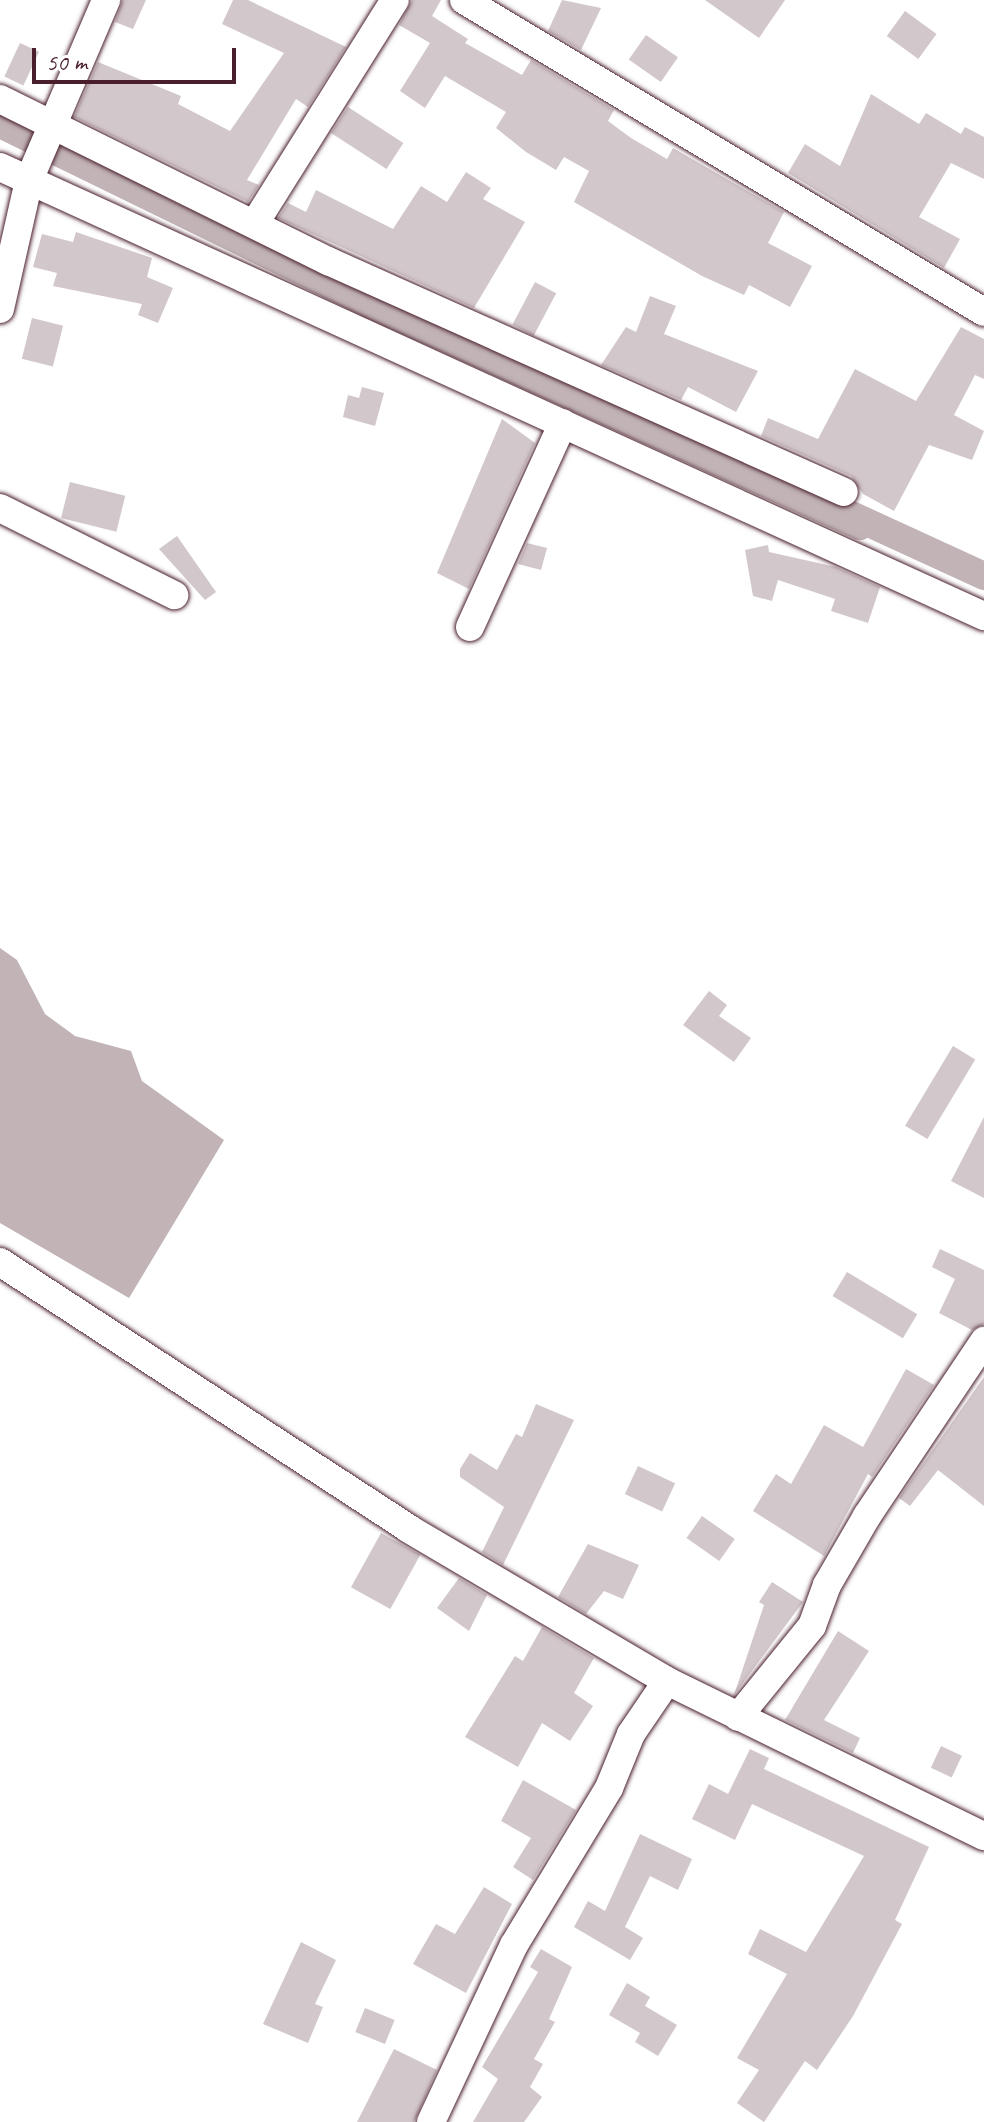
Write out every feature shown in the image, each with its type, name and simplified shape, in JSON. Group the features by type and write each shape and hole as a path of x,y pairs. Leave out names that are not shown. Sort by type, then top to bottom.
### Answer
{"street":[{"path":"0,309 29,180 50,121 106,0"},
{"path":"255,223 395,0"},
{"path":"464,0 984,312"},
{"path":"0,99 255,223 844,492"},
{"path":"0,167 984,616"},
{"path":"470,627 563,423"},
{"path":"0,508 174,595"},
{"path":"0,1262 409,1529 667,1681 984,1836"},
{"path":"738,1717 812,1626 827,1585 867,1516 984,1341"},
{"path":"431,2122 514,1945 667,1681"}],"shaded area":[{"path":"0,948 17,960 45,1014 75,1036 131,1051 142,1081 224,1140 129,1298 0,1223"}],"building":[{"path":"123,0 146,0 133,29 115,22"},
{"path":"233,0 248,0 346,47 308,107 296,99 247,180 259,185 248,202 74,117 98,62 181,96 178,104 230,131 284,53 222,24"},
{"path":"412,0 441,0 432,16 468,39 465,43 522,75 531,60 614,110 608,121 631,138 667,159 673,148 784,212 768,243 812,266 790,307 749,285 744,295 702,276 574,202 589,171 564,157 556,170 526,152 496,128 506,112 445,76 425,108 400,91 430,43 399,25"},
{"path":"562,0 601,8 581,50 548,31"},
{"path":"705,0 785,0 759,38"},
{"path":"905,11 937,34 918,59 887,36"},
{"path":"646,35 678,57 661,82 629,60"},
{"path":"20,43 39,52 23,85 4,77"},
{"path":"871,94 919,124 926,113 961,134 965,127 984,137 984,179 951,163 919,217 960,239 944,268 788,173 805,144 840,166"},
{"path":"348,107 403,143 386,169 331,133"},
{"path":"466,172 491,188 483,199 525,222 474,308 278,218 288,203 306,212 316,190 393,229 421,186 447,202"},
{"path":"76,232 152,258 147,277 173,288 158,323 138,315 142,304 53,286 57,273 33,267 42,234 73,242"},
{"path":"535,282 556,293 534,336 512,324"},
{"path":"650,296 676,306 664,334 758,371 736,412 688,387 681,400 601,365 626,327 636,332"},
{"path":"32,318 63,326 53,366 22,359"},
{"path":"961,327 984,339 984,379 975,375 954,415 984,431 972,460 929,445 894,511 863,494 851,476 761,436 768,418 818,439 855,369 916,401"},
{"path":"362,387 384,393 375,426 343,417 348,395 359,398"},
{"path":"502,419 535,443 469,589 437,573"},
{"path":"70,482 125,496 116,532 61,518"},
{"path":"177,536 216,592 205,600 159,549"},
{"path":"527,543 547,548 541,570 518,564"},
{"path":"768,545 769,552 836,567 880,587 868,623 831,611 835,599 778,580 772,601 753,596 745,550"},
{"path":"709,991 727,1005 719,1016 751,1038 734,1062 683,1025"},
{"path":"953,1046 975,1059 927,1139 905,1126"},
{"path":"984,1117 984,1198 951,1181"},
{"path":"940,1249 984,1270 984,1324 972,1330 939,1313 955,1279 932,1267"},
{"path":"847,1272 917,1314 903,1338 833,1296"},
{"path":"906,1369 934,1385 872,1477 868,1474 824,1556 753,1511 776,1474 791,1484 824,1425 863,1447"},
{"path":"984,1377 984,1506 938,1470 910,1506 899,1498"},
{"path":"536,1404 574,1420 503,1565 482,1552 504,1507 460,1477 460,1469 470,1453 497,1470 516,1434 522,1437"},
{"path":"638,1466 675,1483 662,1511 625,1494"},
{"path":"702,1516 735,1539 719,1561 687,1538"},
{"path":"381,1533 420,1555 390,1609 351,1587"},
{"path":"588,1544 639,1565 623,1599 604,1591 586,1614 558,1597"},
{"path":"459,1578 487,1595 469,1631 437,1608"},
{"path":"772,1582 803,1602 734,1695 764,1605 759,1602"},
{"path":"542,1627 594,1658 574,1693 593,1706 570,1741 542,1723 518,1767 465,1737 515,1656 523,1661"},
{"path":"838,1631 869,1651 824,1720 860,1738 853,1753 785,1720"},
{"path":"941,1746 962,1756 952,1777 931,1768"},
{"path":"750,1749 769,1758 764,1769 929,1847 895,1920 902,1924 853,2016 817,2070 805,2061 764,2122 737,2103 759,2070 737,2058 787,1974 748,1954 760,1929 806,1952 864,1856 752,1804 735,1840 692,1819 709,1784 728,1794"},
{"path":"523,1780 576,1810 533,1880 513,1867 531,1838 501,1821"},
{"path":"640,1834 692,1859 678,1890 650,1876 625,1927 643,1938 630,1960 574,1927 588,1901 605,1911"},
{"path":"484,1887 512,1904 466,1993 413,1964 436,1924 455,1934"},
{"path":"301,1942 336,1960 315,2004 323,2007 308,2043 263,2024"},
{"path":"541,1949 572,1967 549,2019 555,2022 534,2059 543,2064 530,2087 542,2097 524,2122 473,2122 498,2079 482,2067 538,1972 530,1967"},
{"path":"627,1983 650,1997 645,2006 677,2025 658,2056 635,2042 640,2033 609,2015"},
{"path":"365,2008 395,2020 385,2044 355,2032"},
{"path":"394,2049 437,2070 414,2122 357,2122"}],"waterway":[{"path":"0,124 369,304 860,526"},
{"path":"847,513 984,576"}]}
